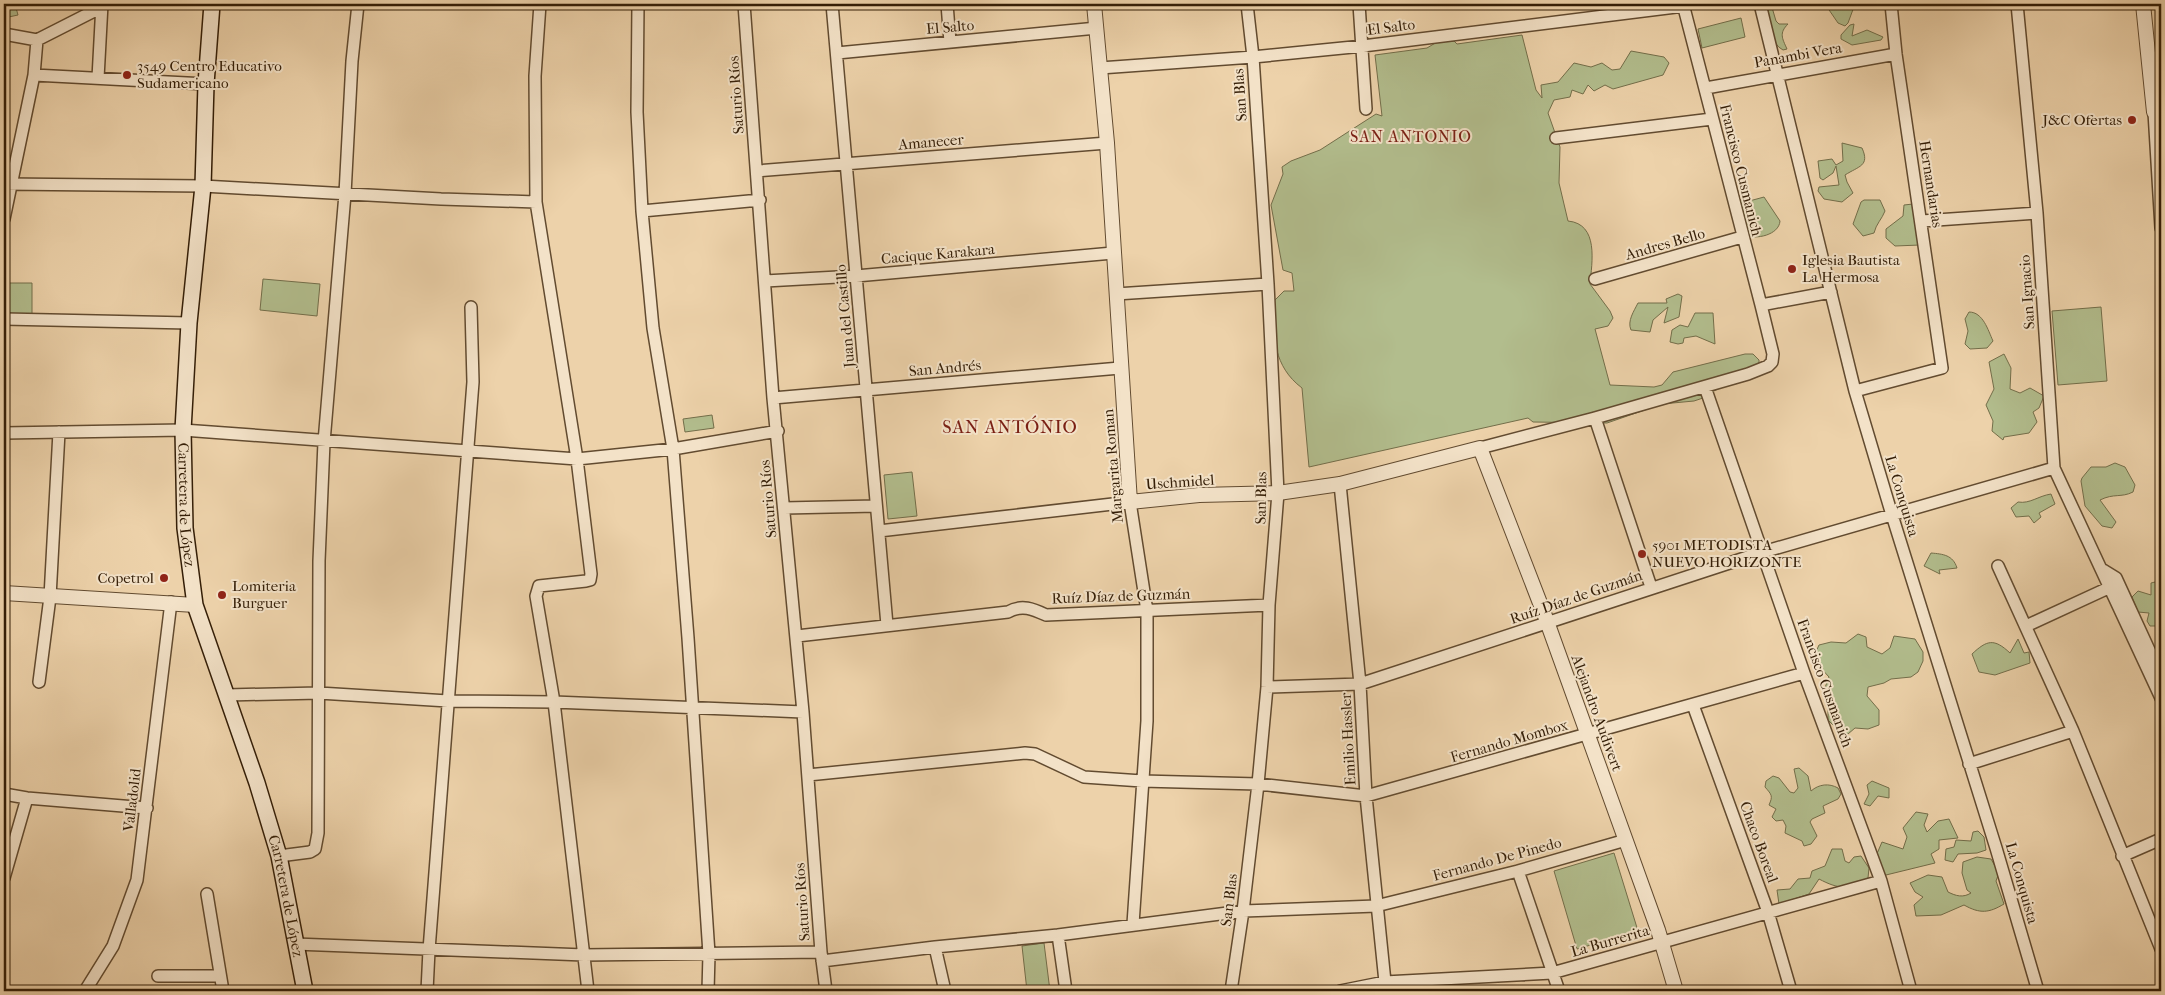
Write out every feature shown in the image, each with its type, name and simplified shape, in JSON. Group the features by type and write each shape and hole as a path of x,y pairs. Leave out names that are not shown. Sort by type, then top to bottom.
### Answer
{"main road":[{"name":"Carretera de López","path":"212,4 206,84 203,186 190,323 183,430 185,528 195,604 257,784 279,856 305,991"}],"street":[{"path":"279,856 310,852 317,842 319,561 324,442 344,194 352,61 358,4"},
{"path":"540,4 535,76 536,202 577,459 591,577 586,582 545,584 539,586 537,590 554,702 588,991"},
{"path":"638,4 638,112 642,211 653,328 673,449 693,707 709,954 708,991"},
{"name":"Saturio Ríos","path":"744,4 760,200 773,398 778,431 797,636 826,991"},
{"name":"Juan del Castillo","path":"832,4 887,625"},
{"path":"947,4 950,42"},
{"name":"Margarita Roman","path":"1094,4 1107,143 1130,502 1147,611 1147,721 1133,924"},
{"name":"San Blas","path":"1231,991 1243,911 1258,784 1267,687 1269,605 1278,493 1268,284 1253,57 1247,4"},
{"path":"1359,4 1366,109"},
{"name":"La Conquista","path":"1760,4 1779,75 1855,391 1996,848 2038,991"},
{"name":"Hernandarias","path":"1855,391 1942,368 1896,54 1891,4"},
{"name":"San Ignacio","path":"2017,4 2037,213 2054,468 2102,568 2114,585 2161,676"},
{"path":"2142,4 2158,112 2161,228"},
{"path":"98,78 102,5"},
{"path":"4,34 37,40 102,5"},
{"name":"El Salto","path":"1100,68 1253,57 1363,46 1684,5"},
{"name":"Francisco Cusmanich","path":"1480,448 1705,387 1768,366 1772,362 1773,354 1769,344 1761,305 1684,5"},
{"name":"El Salto","path":"837,53 1097,28"},
{"path":"4,219 7,184 34,75 37,40"},
{"name":"Panambi Vera","path":"1706,88 1896,54"},
{"path":"34,75 206,84"},
{"path":"1556,138 1712,119"},
{"name":"Amanecer","path":"757,171 1107,143"},
{"path":"7,184 203,186 536,202"},
{"path":"642,211 760,200"},
{"path":"1922,222 2037,213"},
{"name":"Andres Bello","path":"1595,279 1742,237"},
{"name":"Cacique Karakara","path":"765,281 856,276 1113,254"},
{"path":"1116,294 1268,284"},
{"path":"1761,305 1831,292"},
{"path":"427,991 473,382 471,307"},
{"path":"4,320 190,323"},
{"name":"San Andrés","path":"773,398 1120,368"},
{"name":"Francisco Cusmanich","path":"1705,387 1804,673 1881,881 1911,991"},
{"path":"1595,418 1651,587"},
{"path":"4,432 183,430 324,442 577,459 673,449 778,431"},
{"path":"39,682 50,597 59,432"},
{"name":"Uschmidel","path":"879,531 1199,495 1278,493 1340,484 1480,448"},
{"name":"Alejandro Audivert","path":"1480,448 1548,623 1662,942 1676,991"},
{"name":"Ruíz Díaz de Guzmán","path":"1267,687 1360,684 1548,623 1651,587 1763,552 2054,468"},
{"name":"Emilio Hassler","path":"1340,484 1360,684 1366,796 1376,906 1387,987"},
{"path":"784,508 876,506"},
{"path":"1998,566 2073,731 2161,949"},
{"path":"2026,626 2114,585"},
{"name":"San Ignacio","path":"2114,585 2161,698"},
{"path":"4,593 195,604"},
{"name":"Valladolid","path":"85,991 113,946 137,880 171,602"},
{"name":"Ruíz Díaz de Guzmán","path":"797,636 1008,612 1021,607 1031,608 1046,615 1269,605"},
{"name":"Fernando Mombox","path":"1366,796 1804,673"},
{"path":"227,695 319,693 448,701 554,702 803,712"},
{"name":"Chaco Boreal","path":"1693,705 1768,912 1791,991"},
{"path":"1969,764 2073,731"},
{"path":"808,775 1025,753 1035,754 1084,777 1142,781 1258,784 1366,796"},
{"path":"4,794 27,798 147,808"},
{"path":"4,878 27,798"},
{"path":"2122,856 2161,839"},
{"name":"Fernando De Pinedo","path":"295,944 584,955 709,954 822,957 1058,935 1243,911 1376,906 1518,871 1626,840"},
{"path":"1518,871 1558,991"},
{"name":"La Burrerita","path":"1340,991 1552,973 1881,881"},
{"path":"207,894 223,991"},
{"path":"1058,935 1066,991"},
{"path":"935,947 945,991"},
{"path":"158,976 220,976"}],"green space":[{"path":"4,4 15,4 18,15 4,18"},
{"path":"1766,4 1771,4 1776,21 1779,24 1788,24 1782,33 1787,49 1783,50 1775,43 1769,25"},
{"path":"1825,4 1855,4 1845,26 1838,23"},
{"path":"1741,18 1745,37 1702,48 1698,29"},
{"path":"1854,24 1852,36 1867,30 1883,37 1881,40 1852,45 1841,39 1841,35 1850,25"},
{"path":"1522,35 1536,90 1542,98 1541,85 1558,82 1574,63 1591,67 1602,63 1612,70 1620,69 1631,51 1664,57 1669,63 1663,75 1613,89 1605,85 1594,91 1588,85 1583,94 1572,90 1570,97 1554,100 1548,113 1560,147 1559,183 1568,221 1578,224 1585,229 1589,236 1592,255 1590,284 1613,318 1608,326 1595,329 1610,385 1654,387 1662,385 1673,372 1745,354 1753,354 1759,360 1759,368 1712,392 1712,395 1694,401 1662,404 1607,423 1533,422 1528,418 1309,467 1302,388 1292,379 1280,360 1273,328 1271,304 1284,291 1294,291 1292,273 1283,270 1271,205 1283,174 1282,167 1291,161 1320,150 1376,114 1382,116 1375,55 1427,48 1437,42 1454,41 1457,44"},
{"path":"1842,143 1862,148 1865,159 1862,165 1845,175 1853,193 1842,202 1824,199 1818,191 1819,187 1839,185 1836,166 1833,173 1823,180 1820,178 1818,161 1832,159 1836,165 1843,161"},
{"path":"1764,197 1780,221 1779,226 1776,230 1766,235 1755,237 1745,235 1732,200 1753,200"},
{"path":"1864,200 1880,200 1885,211 1874,233 1863,236 1853,224 1861,202"},
{"path":"1913,204 1920,245 1895,246 1886,238 1886,229 1903,216 1904,205"},
{"path":"263,279 320,284 317,316 260,310"},
{"path":"4,283 32,283 32,315 4,315"},
{"path":"1678,294 1682,296 1679,317 1664,323 1668,307 1653,320 1650,332 1631,330 1630,320 1638,303 1667,303 1666,299"},
{"path":"2101,307 2107,381 2058,385 2052,311"},
{"path":"1969,312 1978,315 1987,327 1993,341 1987,348 1970,349 1965,344 1968,331 1965,319"},
{"path":"1695,313 1713,313 1715,344 1696,336 1684,338 1683,343 1670,342 1672,330 1680,325 1688,327"},
{"path":"2004,354 2011,368 2010,389 2020,393 2030,388 2044,396 2039,408 2033,412 2037,422 2029,433 2004,437 2003,440 1992,431 1993,421 1986,405 1994,389 1989,362"},
{"path":"712,415 714,428 685,432 683,419"},
{"path":"2115,463 2125,467 2135,485 2133,492 2100,500 2116,522 2112,528 2102,526 2085,506 2081,481 2091,467 2106,467"},
{"path":"912,472 917,516 888,519 884,475"},
{"path":"2051,494 2055,504 2039,513 2041,517 2034,523 2029,516 2016,517 2011,508 2018,502 2026,502"},
{"path":"1931,553 1950,558 1957,568 1939,570 1940,574 1924,566"},
{"path":"2159,581 2161,587 2161,622 2157,626 2150,626 2147,621 2149,613 2138,612 2132,597 2138,591 2151,595 2151,583"},
{"path":"1858,634 1866,637 1867,647 1882,654 1890,648 1894,636 1915,639 1923,652 1923,661 1918,672 1911,677 1891,679 1868,687 1867,696 1879,710 1879,725 1868,729 1855,728 1848,734 1842,734 1828,720 1828,697 1823,693 1829,677 1818,665 1814,656 1819,645 1831,642 1846,643"},
{"path":"2018,639 2024,653 2029,652 2030,663 1995,675 1979,672 1972,654 1977,649 1986,644 1995,643 2010,653"},
{"path":"1799,768 1808,776 1811,791 1817,787 1828,785 1838,788 1841,794 1838,799 1823,806 1825,813 1812,819 1810,822 1817,836 1811,844 1804,846 1802,841 1785,833 1786,826 1783,820 1776,821 1772,817 1776,809 1769,805 1771,796 1765,787 1766,781 1773,776 1779,778 1790,792 1794,793 1798,788 1794,769"},
{"path":"1872,781 1889,788 1889,798 1878,796 1870,806 1864,804 1869,794 1867,785"},
{"path":"1916,812 1928,814 1924,825 1927,832 1938,821 1949,819 1958,838 1939,840 1939,849 1931,854 1935,863 1886,875 1882,874 1881,864 1876,856 1882,842 1903,849 1907,837 1903,828"},
{"path":"1978,831 1984,837 1986,850 1977,853 1958,854 1953,862 1945,860 1946,849 1954,847 1956,840 1971,841 1973,832"},
{"path":"1832,849 1842,849 1845,861 1849,863 1854,857 1861,856 1869,868 1868,878 1850,887 1838,887 1819,879 1809,894 1779,904 1777,890 1790,889 1798,879 1810,878 1812,871 1825,866"},
{"path":"1614,853 1638,931 1577,949 1554,871"},
{"path":"1977,857 1991,859 1999,873 1996,881 2004,904 1989,911 1975,910 1964,905 1941,915 1916,916 1914,905 1923,897 1915,892 1910,883 1928,875 1942,877 1948,892 1960,896 1968,895 1971,893 1967,890 1962,873 1963,862"},
{"path":"1044,943 1050,991 1027,991 1022,946"}],"place":[{"name":"3549 Centro Educativo Sudamericano","path":"127,75"},
{"name":"J&C Ofertas","path":"2132,120"},
{"name":"Iglesia Bautista La Hermosa","path":"1792,269"},
{"name":"5901 METODISTA NUEVO HORIZONTE","path":"1642,554"},
{"name":"Copetrol","path":"164,578"},
{"name":"Lomiteria Burguer","path":"222,595"}],"district":[{"name":"SAN ANTONIO","path":"1411,136"},
{"name":"SAN ANTÓNIO","path":"1010,427"}]}
